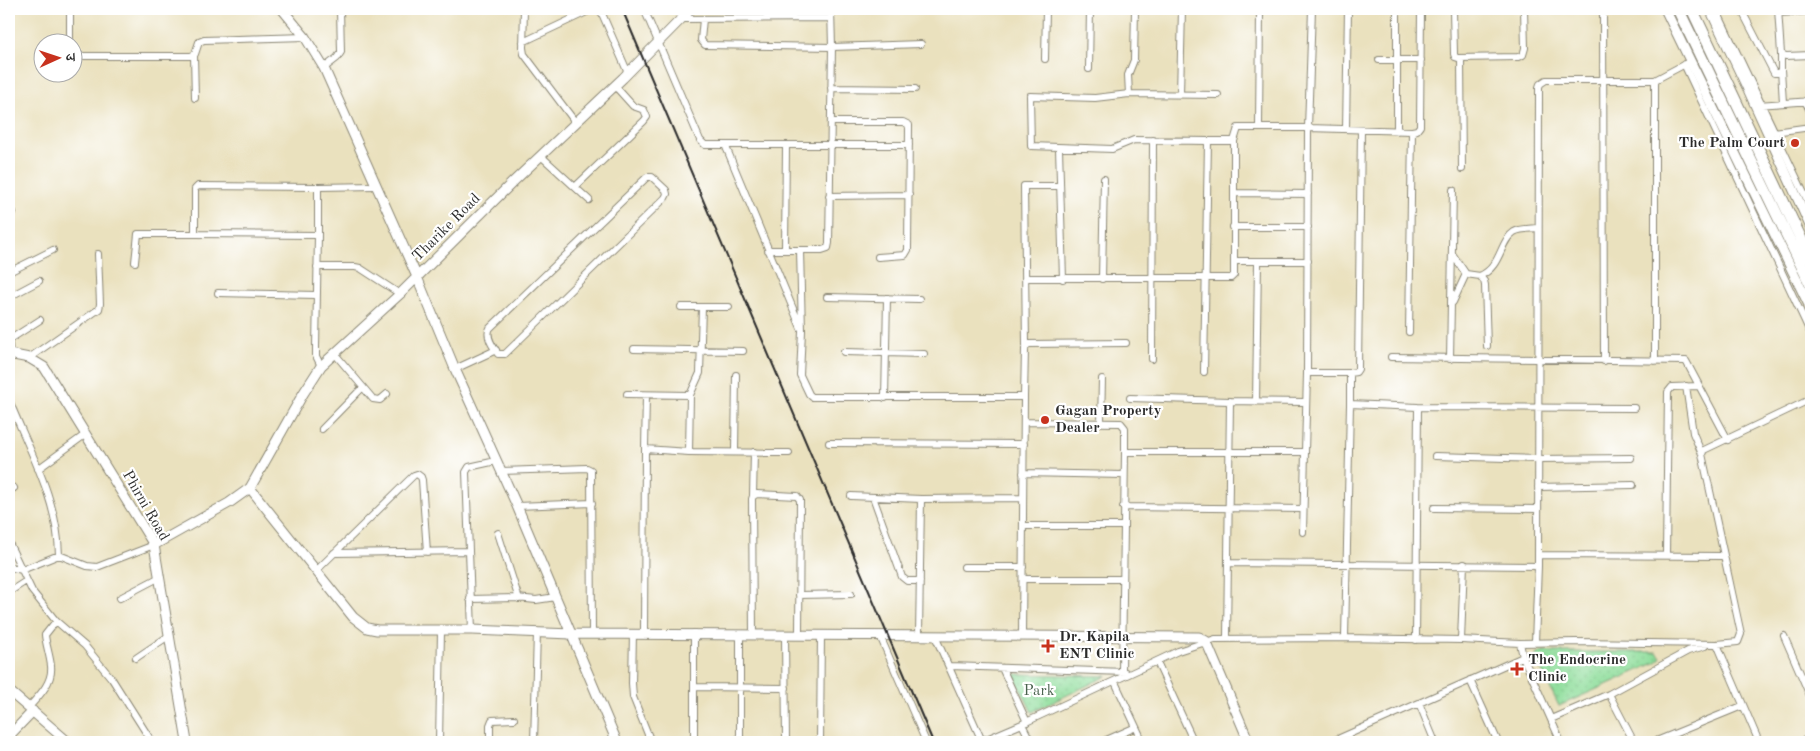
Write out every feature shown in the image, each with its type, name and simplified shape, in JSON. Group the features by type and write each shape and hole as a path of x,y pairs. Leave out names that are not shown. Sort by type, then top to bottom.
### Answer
{"highway":[{"path":"1678,9 1811,285"},
{"path":"1692,9 1811,260"}],"street":[{"path":"70,9 70,32"},
{"path":"282,9 305,37 324,68 418,277 455,369 517,506 617,742"},
{"path":"324,68 337,58 341,52 340,9"},
{"path":"524,9 523,48 526,58 576,122"},
{"path":"523,42 592,9"},
{"path":"600,9 628,73"},
{"path":"644,9 702,144 707,146 909,145"},
{"name":"Tharike Road","path":"154,545 228,503 250,488 321,366 418,277 615,86 691,9"},
{"path":"768,250 822,250 828,248 831,146 831,9"},
{"path":"1045,59 1046,9"},
{"path":"1089,69 1090,9"},
{"path":"1129,94 1128,75 1134,60 1134,9"},
{"path":"1180,94 1182,9"},
{"path":"1259,128 1260,9"},
{"path":"1303,532 1307,373 1308,128 1312,9"},
{"path":"1346,129 1348,9"},
{"path":"1397,9 1397,131"},
{"path":"1025,278 1206,279 1231,278 1234,276 1234,141 1238,128 1417,130 1420,126 1421,9"},
{"path":"1453,9 1454,54 1455,57 1461,58 1518,57 1523,55 1525,48 1524,9"},
{"path":"1603,9 1604,361"},
{"path":"1665,9 1811,334"},
{"path":"1710,9 1811,208"},
{"path":"1716,9 1811,228"},
{"path":"1784,103 1779,11 1811,11"},
{"path":"1744,15 1772,71 1776,73 1781,70"},
{"path":"681,19 831,18"},
{"path":"703,19 701,40 705,45 832,46 921,44"},
{"path":"195,98 194,55 199,43 204,40 305,37"},
{"path":"1781,55 1811,54"},
{"path":"82,56 194,55"},
{"path":"1461,58 1462,169"},
{"path":"1379,60 1421,60"},
{"path":"1535,642 1538,566 1540,84 1550,79 1655,80 1688,62"},
{"path":"1688,62 1811,309"},
{"path":"1655,80 1655,361"},
{"path":"575,187 647,117 644,110 633,106 615,86"},
{"path":"831,88 915,89"},
{"path":"1218,95 1129,94 1095,98 1030,96 1030,146 1114,149 1132,140 1234,141"},
{"path":"9,101 9,137"},
{"path":"1758,105 1808,101 1811,113"},
{"path":"831,122 906,122 909,125 908,254 878,257"},
{"path":"1774,132 1811,127"},
{"path":"1307,373 1350,373 1356,372 1358,369 1361,130"},
{"path":"1409,332 1412,131"},
{"path":"1152,359 1153,140"},
{"path":"1204,372 1208,141"},
{"path":"726,146 802,332"},
{"path":"785,250 786,146"},
{"path":"1059,148 1063,279"},
{"path":"541,156 589,200"},
{"path":"652,177 666,190 665,198 505,354 500,356 496,350 488,336 490,328 644,178 652,177"},
{"path":"1102,279 1104,179"},
{"path":"195,234 195,189 197,186 376,186"},
{"path":"1022,636 1026,345 1024,186 1060,186"},
{"path":"318,187 316,356 321,366"},
{"path":"1450,359 1453,190"},
{"path":"1234,194 1308,194"},
{"path":"829,196 909,195"},
{"path":"1234,227 1308,227"},
{"path":"1452,254 1466,274 1480,276 1491,269 1512,234 1522,230 1538,228"},
{"path":"135,262 138,234 318,235"},
{"path":"9,272 53,250"},
{"path":"800,250 802,332 800,375 810,396 885,398 1024,397"},
{"path":"29,358 99,309 98,254"},
{"path":"1234,261 1308,261"},
{"path":"1256,402 1258,261"},
{"path":"317,267 360,268 400,294"},
{"path":"1451,305 1466,274"},
{"path":"1480,276 1485,285 1487,346"},
{"path":"9,297 38,281"},
{"path":"218,294 316,295"},
{"path":"827,297 919,299"},
{"path":"885,398 887,298"},
{"path":"681,307 729,306"},
{"path":"689,452 690,395 700,373 702,307"},
{"path":"9,354 9,341 40,320"},
{"path":"1026,345 1031,343 1126,343"},
{"path":"634,349 743,351"},
{"path":"455,369 496,350"},
{"path":"844,352 924,354"},
{"name":"Phirni Road","path":"9,354 29,358 44,367 154,545 187,742"},
{"path":"335,354 376,400 380,400 387,394"},
{"path":"1391,357 1686,361 1728,440"},
{"path":"1345,638 1350,373"},
{"path":"735,452 736,375"},
{"path":"1102,379 1102,422"},
{"path":"935,636 950,666 982,742 1115,682 1178,651 1206,641 1228,638 1345,638 1520,643 1714,644 1738,642 1741,638 1702,454 1693,433 1686,386"},
{"path":"1666,555 1668,392 1672,387 1699,386"},
{"path":"322,429 363,387"},
{"path":"627,394 690,395"},
{"path":"644,633 646,395"},
{"path":"1130,398 1306,402"},
{"path":"1702,454 1704,450 1811,399"},
{"path":"9,400 54,512 59,540 59,555"},
{"path":"1228,638 1230,401"},
{"path":"1350,404 1418,407 1634,408"},
{"path":"1416,640 1418,407"},
{"path":"1024,422 1102,422 1121,423 1124,425 1122,672"},
{"path":"38,469 86,434"},
{"path":"829,443 1024,444"},
{"path":"645,449 689,452 789,453"},
{"path":"753,634 754,452"},
{"path":"1125,452 1305,452"},
{"path":"1435,456 1538,459 1631,458"},
{"path":"472,630 466,470 473,466 496,461"},
{"path":"500,471 590,468 592,472 592,633"},
{"path":"1024,473 1124,475"},
{"path":"317,570 414,474 417,474 422,480 427,552"},
{"path":"1538,487 1633,485"},
{"path":"250,488 353,617 367,628 377,630 472,630 572,634 694,633 880,636 1199,637 1206,641 1249,742"},
{"path":"753,496 757,494 795,496 800,498 799,634"},
{"path":"851,496 921,499 1023,498"},
{"path":"873,497 902,577 907,581 920,581"},
{"path":"919,636 921,499"},
{"path":"517,506 592,503"},
{"path":"1123,507 1303,509"},
{"path":"1434,508 1538,509"},
{"path":"1023,526 1123,526"},
{"path":"498,533 519,599"},
{"path":"9,543 26,581 39,602 56,621 80,641 106,673 152,742"},
{"path":"9,567 22,570 59,555 87,566 97,567 154,545"},
{"path":"334,553 469,551"},
{"path":"1538,555 1724,556"},
{"path":"1228,563 1538,566"},
{"path":"1461,640 1464,564"},
{"path":"964,567 1023,567"},
{"path":"120,598 160,577"},
{"path":"1023,579 1123,579"},
{"path":"9,592 26,581"},
{"path":"799,595 851,594"},
{"path":"470,599 536,600 556,597"},
{"path":"9,736 41,694 50,675 51,667 45,635 56,621"},
{"path":"439,742 440,631"},
{"path":"534,742 536,632"},
{"path":"633,633 633,697 651,742"},
{"path":"694,633 694,742"},
{"path":"740,634 740,742"},
{"path":"785,634 786,742"},
{"path":"820,742 821,634"},
{"path":"136,658 170,635"},
{"path":"880,636 926,742"},
{"path":"1784,636 1811,698"},
{"path":"1520,643 1523,657 1561,742"},
{"path":"1551,719 1609,694 1688,651 1714,644"},
{"path":"1714,644 1759,742"},
{"path":"1331,742 1523,657"},
{"path":"1157,662 1194,742"},
{"path":"950,666 1136,672"},
{"path":"1002,668 1031,742"},
{"path":"1470,680 1498,742"},
{"path":"1115,682 1143,742"},
{"path":"695,687 786,688"},
{"path":"9,691 68,742"},
{"path":"1609,694 1634,742"},
{"path":"1419,703 1435,742"},
{"path":"1654,742 1742,706"},
{"path":"490,742 490,725 492,720 514,719"},
{"path":"1102,742 1136,727"},
{"path":"1800,742 1811,738"}],"green space":[{"path":"1539,652 1657,652 1661,657 1657,662 1559,706 1535,657"},
{"name":"Park","path":"1013,674 1107,676 1032,712"}],"railway":[{"path":"622,9 933,742"}],"place":[{"name":"The Palm Court","path":"1795,143"},
{"name":"Gagan Property Dealer","path":"1045,420"},
{"name":"Dr. Kapila ENT Clinic","path":"1048,646"},
{"name":"The Endocrine Clinic","path":"1517,669"}]}
